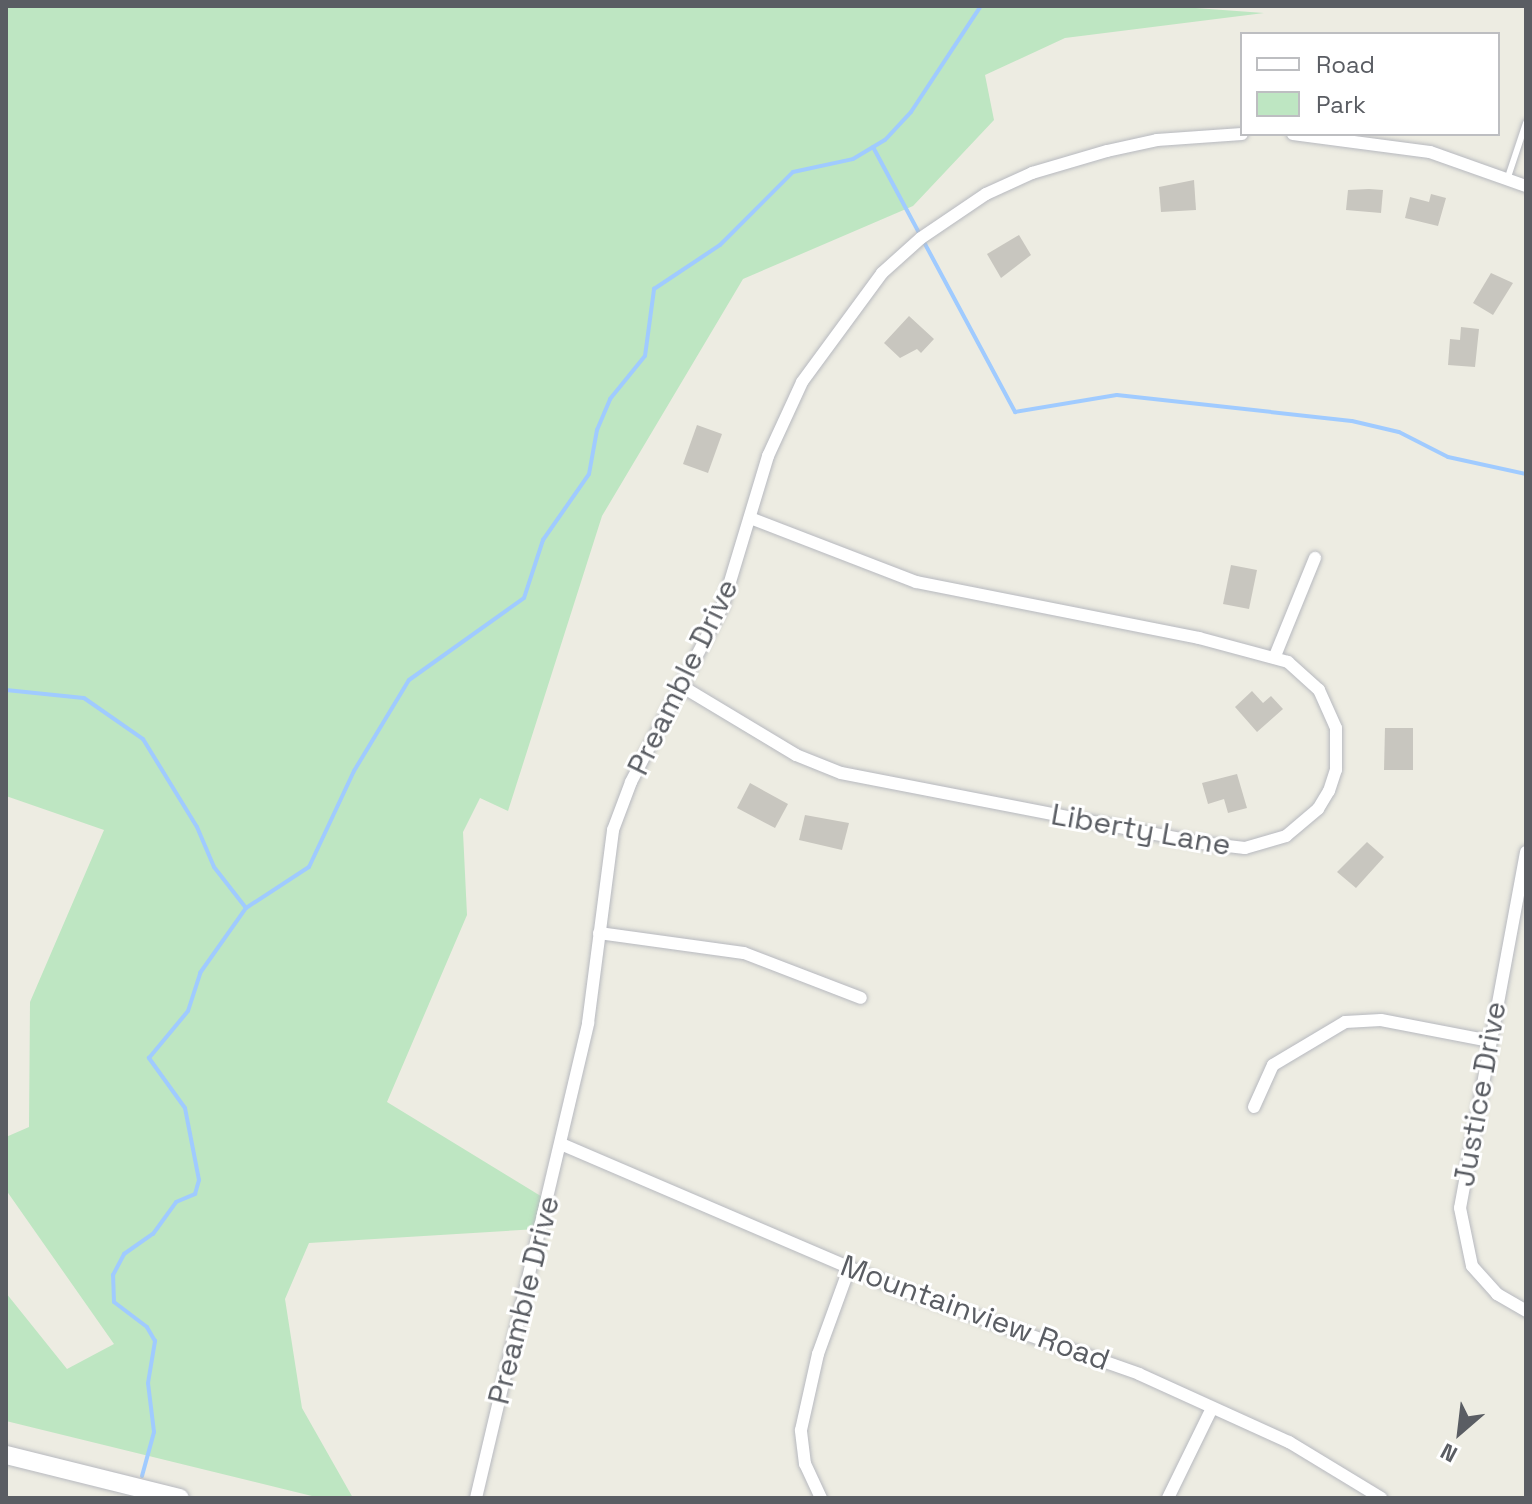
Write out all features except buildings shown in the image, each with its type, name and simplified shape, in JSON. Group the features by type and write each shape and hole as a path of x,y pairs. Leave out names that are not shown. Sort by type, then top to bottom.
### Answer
{"main road":[{"path":"6,1455 180,1498"}],"street":[{"name":"Preamble Drive","path":"476,1498 561,1144 592,1000 607,854 622,805 723,605 778,430 816,358 864,293 921,238 986,194 1056,165 1157,140 1240,134"},
{"path":"1308,136 1430,152 1508,177 1526,186"},
{"name":"Liberty Lane","path":"683,687 796,755 841,773 1245,848 1286,836 1303,824 1318,809 1336,770 1338,749 1330,708 1306,674 1275,656 928,585 750,518"},
{"path":"1275,656 1315,558"},
{"name":"Justice Drive","path":"1526,852 1462,1188 1461,1229 1472,1266 1483,1280 1526,1311"},
{"path":"599,933 744,953 861,998"},
{"path":"1254,1107 1273,1065 1345,1022 1381,1020 1490,1041"},
{"name":"Mountainview Road","path":"561,1144 849,1269 1099,1357 1310,1453 1381,1498"},
{"path":"821,1498 805,1464 801,1430 818,1354 849,1269"},
{"path":"1168,1498 1212,1408"}],"lane":[{"path":"1508,177 1526,123"}],"green space":[{"path":"6,6 1168,6 1264,13 1065,38 985,75 994,120 913,206 743,279 602,516 508,811 480,798 463,832 467,915 387,1102 544,1198 537,1229 309,1243 285,1299 302,1408 353,1498 320,1498 6,1421 6,1293 67,1369 114,1344 6,1190 6,1137 29,1127 30,1002 104,830 6,796"}],"waterway":[{"path":"142,1476 154,1432 148,1383 155,1341 147,1327 114,1302 113,1275 124,1254 153,1234 176,1202 195,1194 199,1180 185,1108 149,1058 188,1011 200,973 246,908 309,867 354,771 409,680 524,598 543,540 589,474 597,430 610,399 645,356 654,289 720,245 793,172 853,159 885,140 911,112 981,6"},
{"path":"873,147 1015,412 1117,395 1352,421 1399,432 1448,457 1526,474"},
{"path":"6,690 84,698 143,739 197,827 214,867 246,908"}]}
